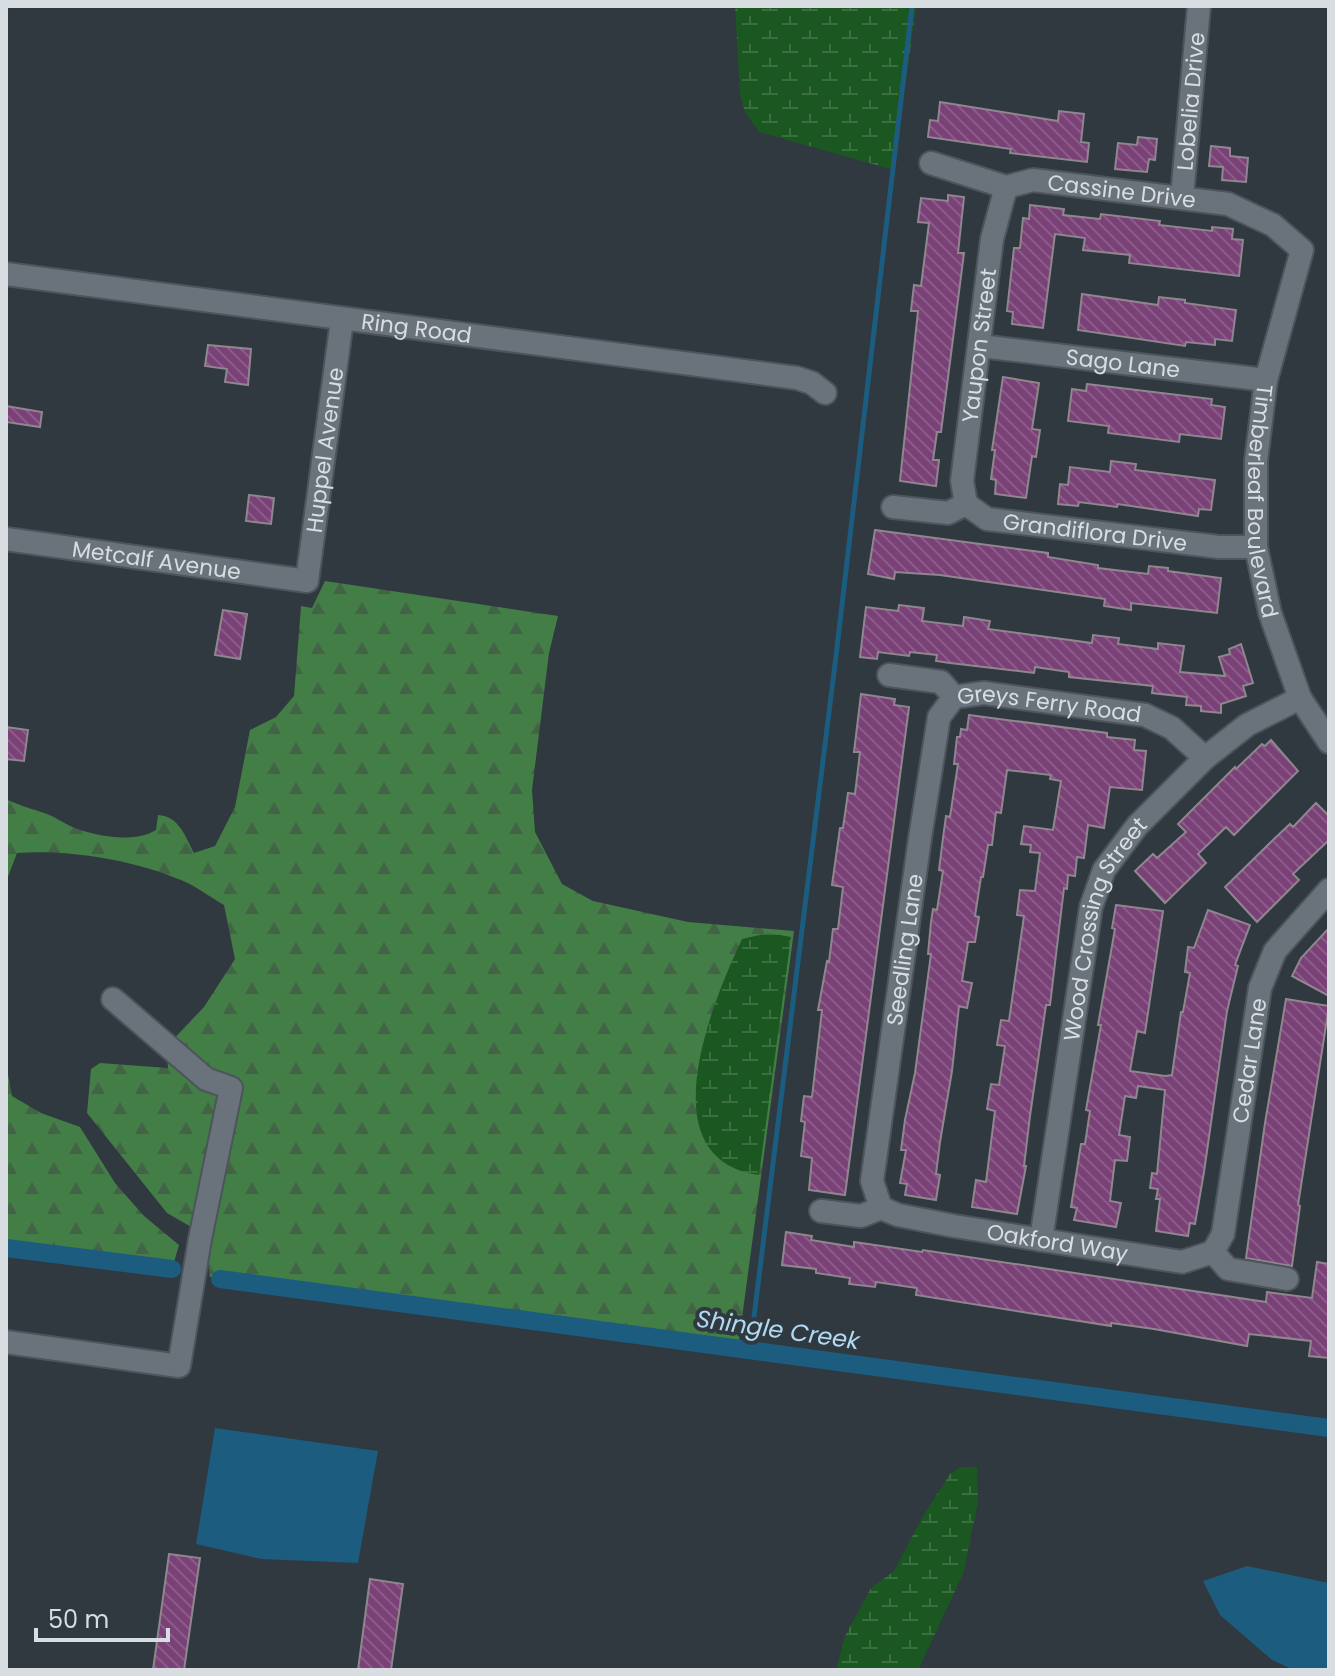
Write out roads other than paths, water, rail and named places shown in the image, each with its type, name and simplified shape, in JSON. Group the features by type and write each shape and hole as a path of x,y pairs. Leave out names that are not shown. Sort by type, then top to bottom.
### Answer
{"street":[{"name":"Lobelia Drive","path":"1182,197 1199,6"},
{"name":"Cassine Drive","path":"931,163 1006,187 1033,180 1228,204 1253,213 1273,225 1302,250"},
{"name":"Yaupon Street","path":"966,504 962,481 992,239 1006,187"},
{"name":"Timberleaf Boulevard","path":"1302,250 1266,380 1256,461 1256,547 1270,613 1300,698 1329,742"},
{"name":"Ring Road","path":"6,274 797,378 812,383 825,393"},
{"name":"Huppel Avenue","path":"307,581 342,320"},
{"name":"Sago Lane","path":"980,346 1266,380"},
{"path":"893,507 948,513 966,504"},
{"name":"Grandiflora Drive","path":"966,504 987,519 1219,547 1256,547"},
{"name":"Metcalf Avenue","path":"6,539 307,581"},
{"name":"Greys Ferry Road","path":"889,675 941,682 954,697 984,693 1145,715 1172,728 1205,758"},
{"name":"Seedling Lane","path":"881,1208 872,1181 920,838 939,717 954,697"},
{"name":"Wood Crossing Street","path":"1041,1240 1091,907 1104,870 1137,826 1205,758 1247,725 1300,698"},
{"name":"Cedar Lane","path":"1213,1252 1223,1234 1260,988 1275,951 1329,890"},
{"path":"6,1342 179,1366 200,1239 231,1088 206,1079 113,999"},
{"name":"Oakford Way","path":"821,1211 861,1216 881,1208 912,1218 1182,1262 1213,1252"},
{"path":"1213,1252 1228,1269 1287,1279"}],"water":[{"path":"215,1428 378,1451 358,1563 261,1559 196,1544"},
{"path":"1247,1566 1329,1583 1329,1670 1294,1670 1272,1660 1220,1615 1203,1581"}],"waterway":[{"path":"750,1349 912,6"},
{"name":"Shingle Creek","path":"6,1248 172,1269"},
{"name":"Shingle Creek","path":"220,1279 1329,1428"}]}
